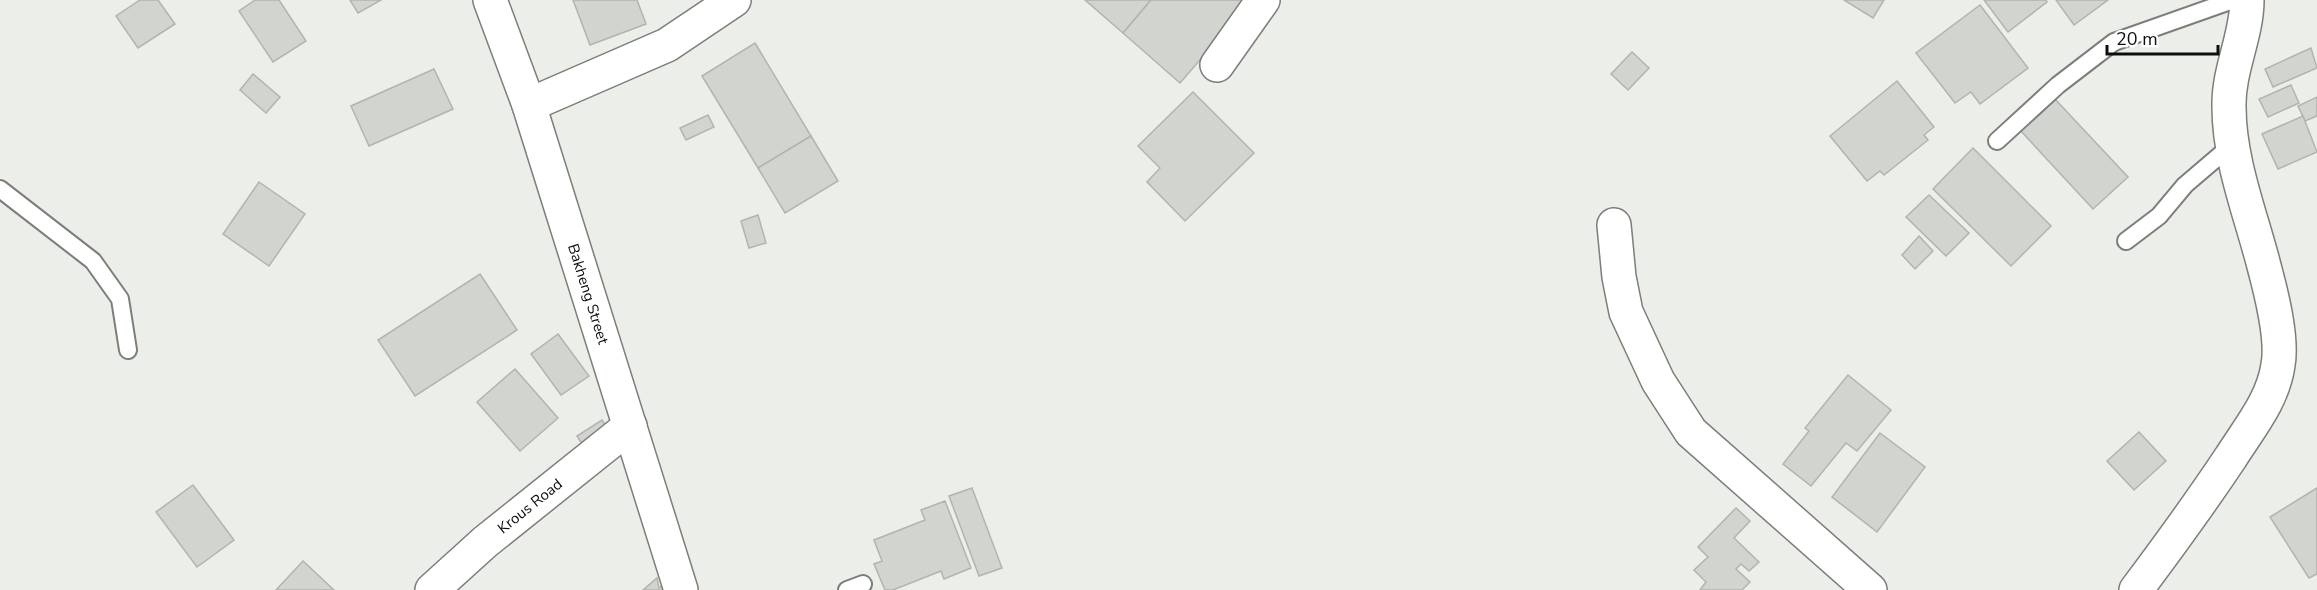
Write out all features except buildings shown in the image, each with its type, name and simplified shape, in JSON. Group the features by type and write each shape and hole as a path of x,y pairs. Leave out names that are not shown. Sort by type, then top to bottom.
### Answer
{"street":[{"name":"Bakheng Street","path":"490,0 529,105 681,590"},
{"path":"529,105 667,45 734,0"},
{"path":"1217,65 1263,0"},
{"path":"2136,590 2194,512 2269,400 2279,363 2277,333 2265,268 2233,144 2229,106 2237,47 2247,16 2247,0"},
{"path":"1614,225 1619,278 1626,312 1658,381 1691,432 1870,590"},
{"name":"Krous Road","path":"432,590 485,542 630,426"}],"lane":[{"path":"1997,141 2058,85 2114,42 2233,0"},
{"path":"2126,241 2159,216 2185,185 2233,144"},
{"path":"0,189 93,261 120,299 128,350"}]}
